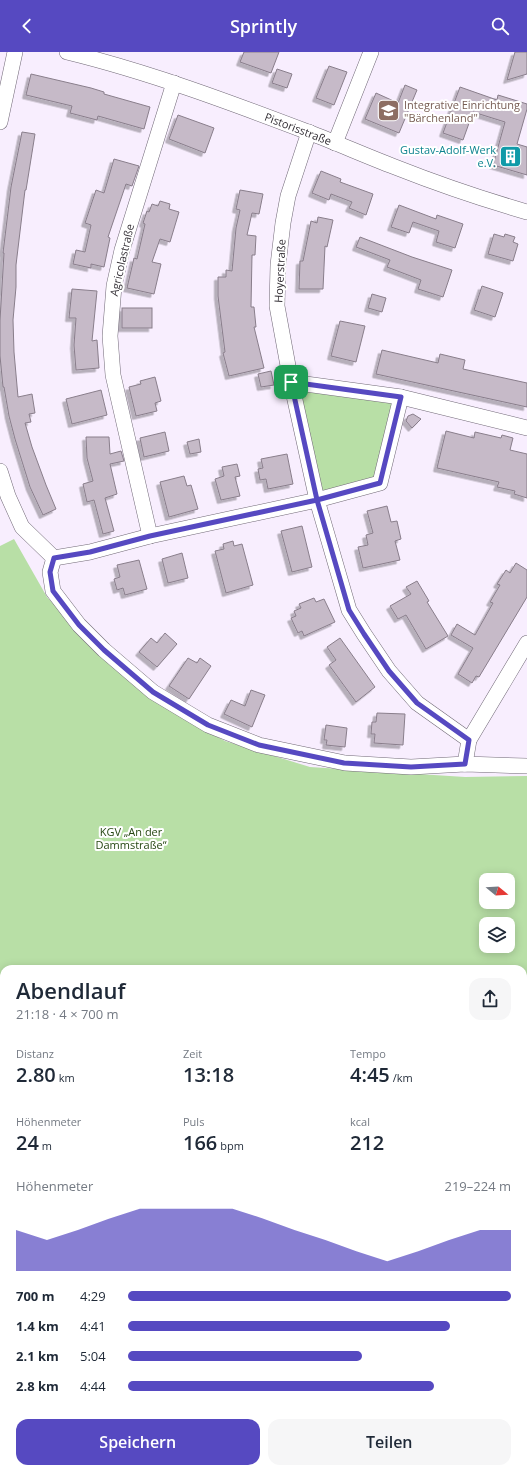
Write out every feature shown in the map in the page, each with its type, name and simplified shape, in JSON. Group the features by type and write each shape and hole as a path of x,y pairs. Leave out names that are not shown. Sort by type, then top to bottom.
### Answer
{"street":[{"path":"0,122 15,52"},
{"name":"Pistorisstraße","path":"66,52 96,59 174,82 310,132 458,191 527,212"},
{"path":"336,143 371,52"},
{"name":"Agricolastraße","path":"150,536 112,375 110,336 114,286 122,250 174,82"},
{"name":"Hoyerstraße","path":"310,132 288,196 278,265 277,306 291,382 317,500 349,610 364,634 389,671 417,703 469,740"},
{"path":"291,382 401,397 527,428"},
{"path":"54,558 90,552 150,536 317,500 380,483 401,397"},
{"path":"0,471 8,496 22,527 54,558"},
{"path":"54,558 50,572 53,591 79,625 104,650 153,692 208,725 259,745 344,763 411,767 465,764 527,766"},
{"path":"465,764 469,740 527,643"}],"green space":[{"path":"291,382 401,397 380,483 317,500"},
{"name":"KGV „An der Dammstraße“","path":"14,539 47,597 110,665 174,713 225,741 310,767 465,777 527,776 527,965 0,965 0,546"}],"building":[{"path":"244,52 279,52 271,73 240,62"},
{"path":"515,52 527,52 527,74 507,80"},
{"path":"329,66 347,72 334,105 316,98"},
{"path":"277,69 292,74 287,88 272,83"},
{"path":"31,74 91,88 104,92 104,94 150,107 144,129 98,116 97,120 70,113 72,106 26,95"},
{"name":"Integrative Einrichtung \"Bärchenland\"","path":"405,85 417,90 399,133 365,119 376,93 398,103"},
{"path":"460,87 497,100 498,95 527,104 527,109 517,144 527,147 527,175 493,165 505,122 473,112 463,140 443,133"},
{"path":"178,115 214,128 205,153 169,139"},
{"path":"22,132 35,134 25,190 16,265 13,320 14,352 18,397 32,394 35,413 29,414 31,422 25,423 32,447 56,509 43,515 30,487 15,439 3,387 0,356 3,253 11,187"},
{"path":"114,159 139,166 132,186 126,184 108,237 110,238 104,267 91,264 91,268 73,264 76,250 85,252 91,225 85,223 96,190 104,193"},
{"path":"321,171 341,179 340,182 373,194 366,215 349,208 352,202 331,194 329,200 312,193"},
{"path":"240,190 263,194 259,214 252,213 247,235 256,236 255,255 252,255 251,307 254,307 256,327 254,327 264,368 229,376 223,353 225,352 218,296 218,277 226,277 226,270 232,271 236,228 240,210 236,209"},
{"path":"160,201 170,204 169,209 179,212 170,242 160,239 152,262 161,264 154,294 127,288 134,258 137,259 145,224 143,223 147,211 149,212 152,204 158,206"},
{"path":"399,205 436,219 437,215 463,224 455,248 436,242 439,231 413,222 409,233 391,227"},
{"path":"318,217 333,220 327,247 325,246 323,289 299,289 300,261 303,261 311,221 317,223"},
{"path":"494,234 504,237 505,234 515,237 513,242 518,244 513,261 488,254"},
{"path":"360,237 412,257 452,270 443,297 418,289 421,280 387,267 390,260 356,247"},
{"path":"482,286 503,293 495,317 474,310"},
{"path":"72,289 97,291 92,341 97,340 99,368 76,370 74,345 76,318 69,318"},
{"path":"372,294 386,298 382,312 368,308"},
{"path":"122,308 152,308 152,328 122,328"},
{"path":"340,321 365,326 356,362 331,356"},
{"path":"382,350 438,363 440,354 465,360 463,369 527,383 527,407 376,374"},
{"path":"271,371 274,385 261,387 258,374"},
{"path":"155,377 161,401 155,403 157,411 136,416 129,387 141,384 140,381"},
{"path":"101,390 107,415 72,424 66,399"},
{"path":"413,414 421,419 412,428 406,421 408,416"},
{"path":"446,431 474,438 475,432 501,438 502,435 513,438 510,450 527,454 527,498 514,494 515,491 497,487 499,482 437,468"},
{"path":"165,432 169,451 144,457 140,438"},
{"path":"86,437 109,437 110,454 121,451 124,461 110,464 117,494 105,498 114,531 103,534 94,500 87,502 83,484 93,481 87,458"},
{"path":"199,439 201,452 190,454 187,442"},
{"path":"287,454 293,484 268,489 266,479 260,480 258,469 263,468 261,459"},
{"path":"237,464 240,476 235,477 240,496 221,500 215,479 224,476 222,467"},
{"path":"184,476 187,486 191,485 198,509 169,517 160,482"},
{"path":"387,506 391,522 397,521 401,539 395,541 400,560 363,568 358,547 368,545 366,535 373,533 367,511"},
{"path":"302,526 312,567 292,572 281,531"},
{"path":"233,541 234,546 242,544 253,585 226,593 215,551 224,549 223,544"},
{"path":"182,553 188,578 168,583 162,559"},
{"path":"139,560 147,589 125,595 123,588 117,590 114,579 120,577 117,565"},
{"path":"516,563 527,570 527,597 479,677 476,676 472,683 458,674 473,648 451,635 457,624 475,635 493,603 490,602 500,585 497,584 506,570 510,573"},
{"path":"417,581 429,601 427,602 448,636 426,649 406,615 398,619 390,606 411,594 406,587"},
{"path":"314,598 316,602 324,599 335,622 304,636 302,631 298,633 291,618 296,616 294,611 301,608 299,604"},
{"path":"165,633 177,644 157,667 139,652 151,638 157,643"},
{"path":"340,638 375,687 356,702 329,665 336,660 327,647"},
{"path":"188,658 197,663 200,658 211,666 189,699 169,686"},
{"path":"251,690 265,695 252,727 224,714 231,700 245,706"},
{"path":"377,713 405,714 403,745 374,743 375,734 371,734 372,722 376,722"},
{"path":"326,725 347,728 345,747 326,745 327,740 324,740"}],"place":[{"name":"Integrative Einrichtung \"Bärchenland\"","path":"388,111"},
{"name":"Gustav-Adolf-Werk e.V.","path":"511,156"}],"route":[{"path":"291,382 317,500 150,536 90,552 54,558 50,572 53,591 79,625 104,650 153,692 208,725 259,745 344,763 411,767 465,764 469,740 417,703 389,671 349,610 317,500 380,483 401,397 291,382"}]}
